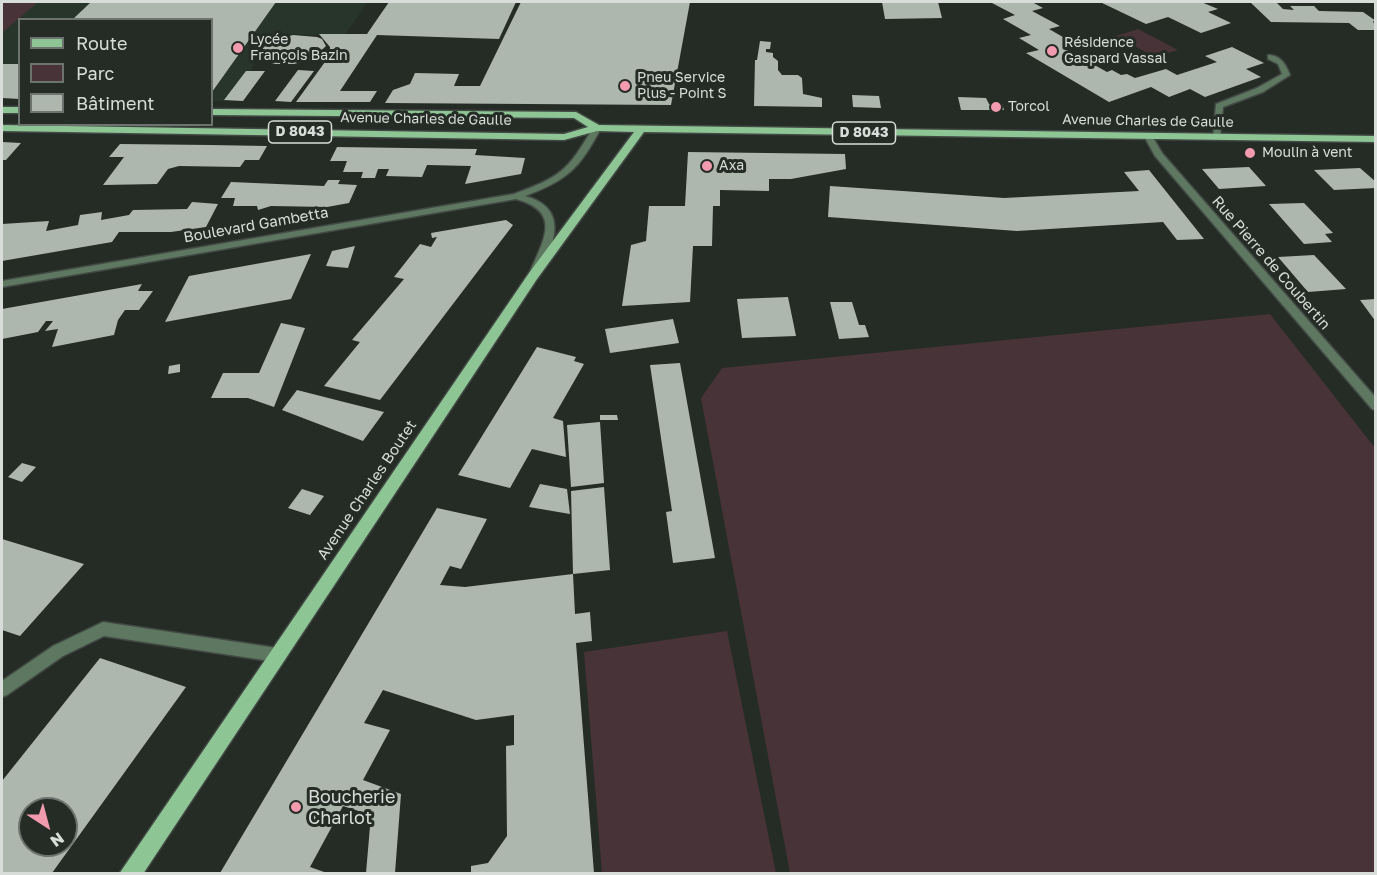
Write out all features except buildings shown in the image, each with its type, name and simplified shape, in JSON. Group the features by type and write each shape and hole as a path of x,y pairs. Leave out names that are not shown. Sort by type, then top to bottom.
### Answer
{"main road":[{"path":"2,110 18,110"},
{"name":"Avenue Charles de Gaulle","path":"213,112 576,115 597,128"},
{"path":"217,131 230,112"},
{"name":"Avenue Charles de Gaulle","path":"2,128 564,137 597,128 1376,139"},
{"name":"Avenue Charles Boutet","path":"130,873 533,276 640,130"}],"street":[{"path":"1216,137 1219,106 1260,90 1286,75 1281,63 1271,57"},
{"name":"Boulevard Gambetta","path":"2,284 516,196 547,185 570,172 583,157 597,128"},
{"name":"Rue Pierre de Coubertin","path":"1148,136 1158,154 1376,406"},
{"name":"Boulevard Gambetta","path":"516,196 537,200 548,210 550,221 548,239 533,276"},
{"path":"2,690 58,651 103,629 277,655"}],"shaded area":[{"name":"Lycée François Bazin","path":"2,2 368,2 344,36 293,34 271,41 257,55 251,71 265,71 243,101 213,101 213,18 18,18 18,99 2,98"}],"green space":[{"path":"2,2 38,2 18,18 2,33"},
{"path":"1138,29 1178,50 1155,57 1116,36"},
{"path":"1270,314 1375,448 1375,873 790,873 701,398 722,368"},
{"path":"727,631 776,873 602,873 584,652"}],"place":[{"name":"Lycée François Bazin","path":"238,48"},
{"name":"Résidence Gaspard Vassal","path":"1052,51"},
{"name":"Pneu Service Plus - Point S","path":"625,86"},
{"name":"Torcol","path":"996,107"},
{"name":"Moulin à vent","path":"1250,153"},
{"name":"Axa","path":"707,166"},
{"name":"Boucherie Charlot","path":"296,807"}]}
